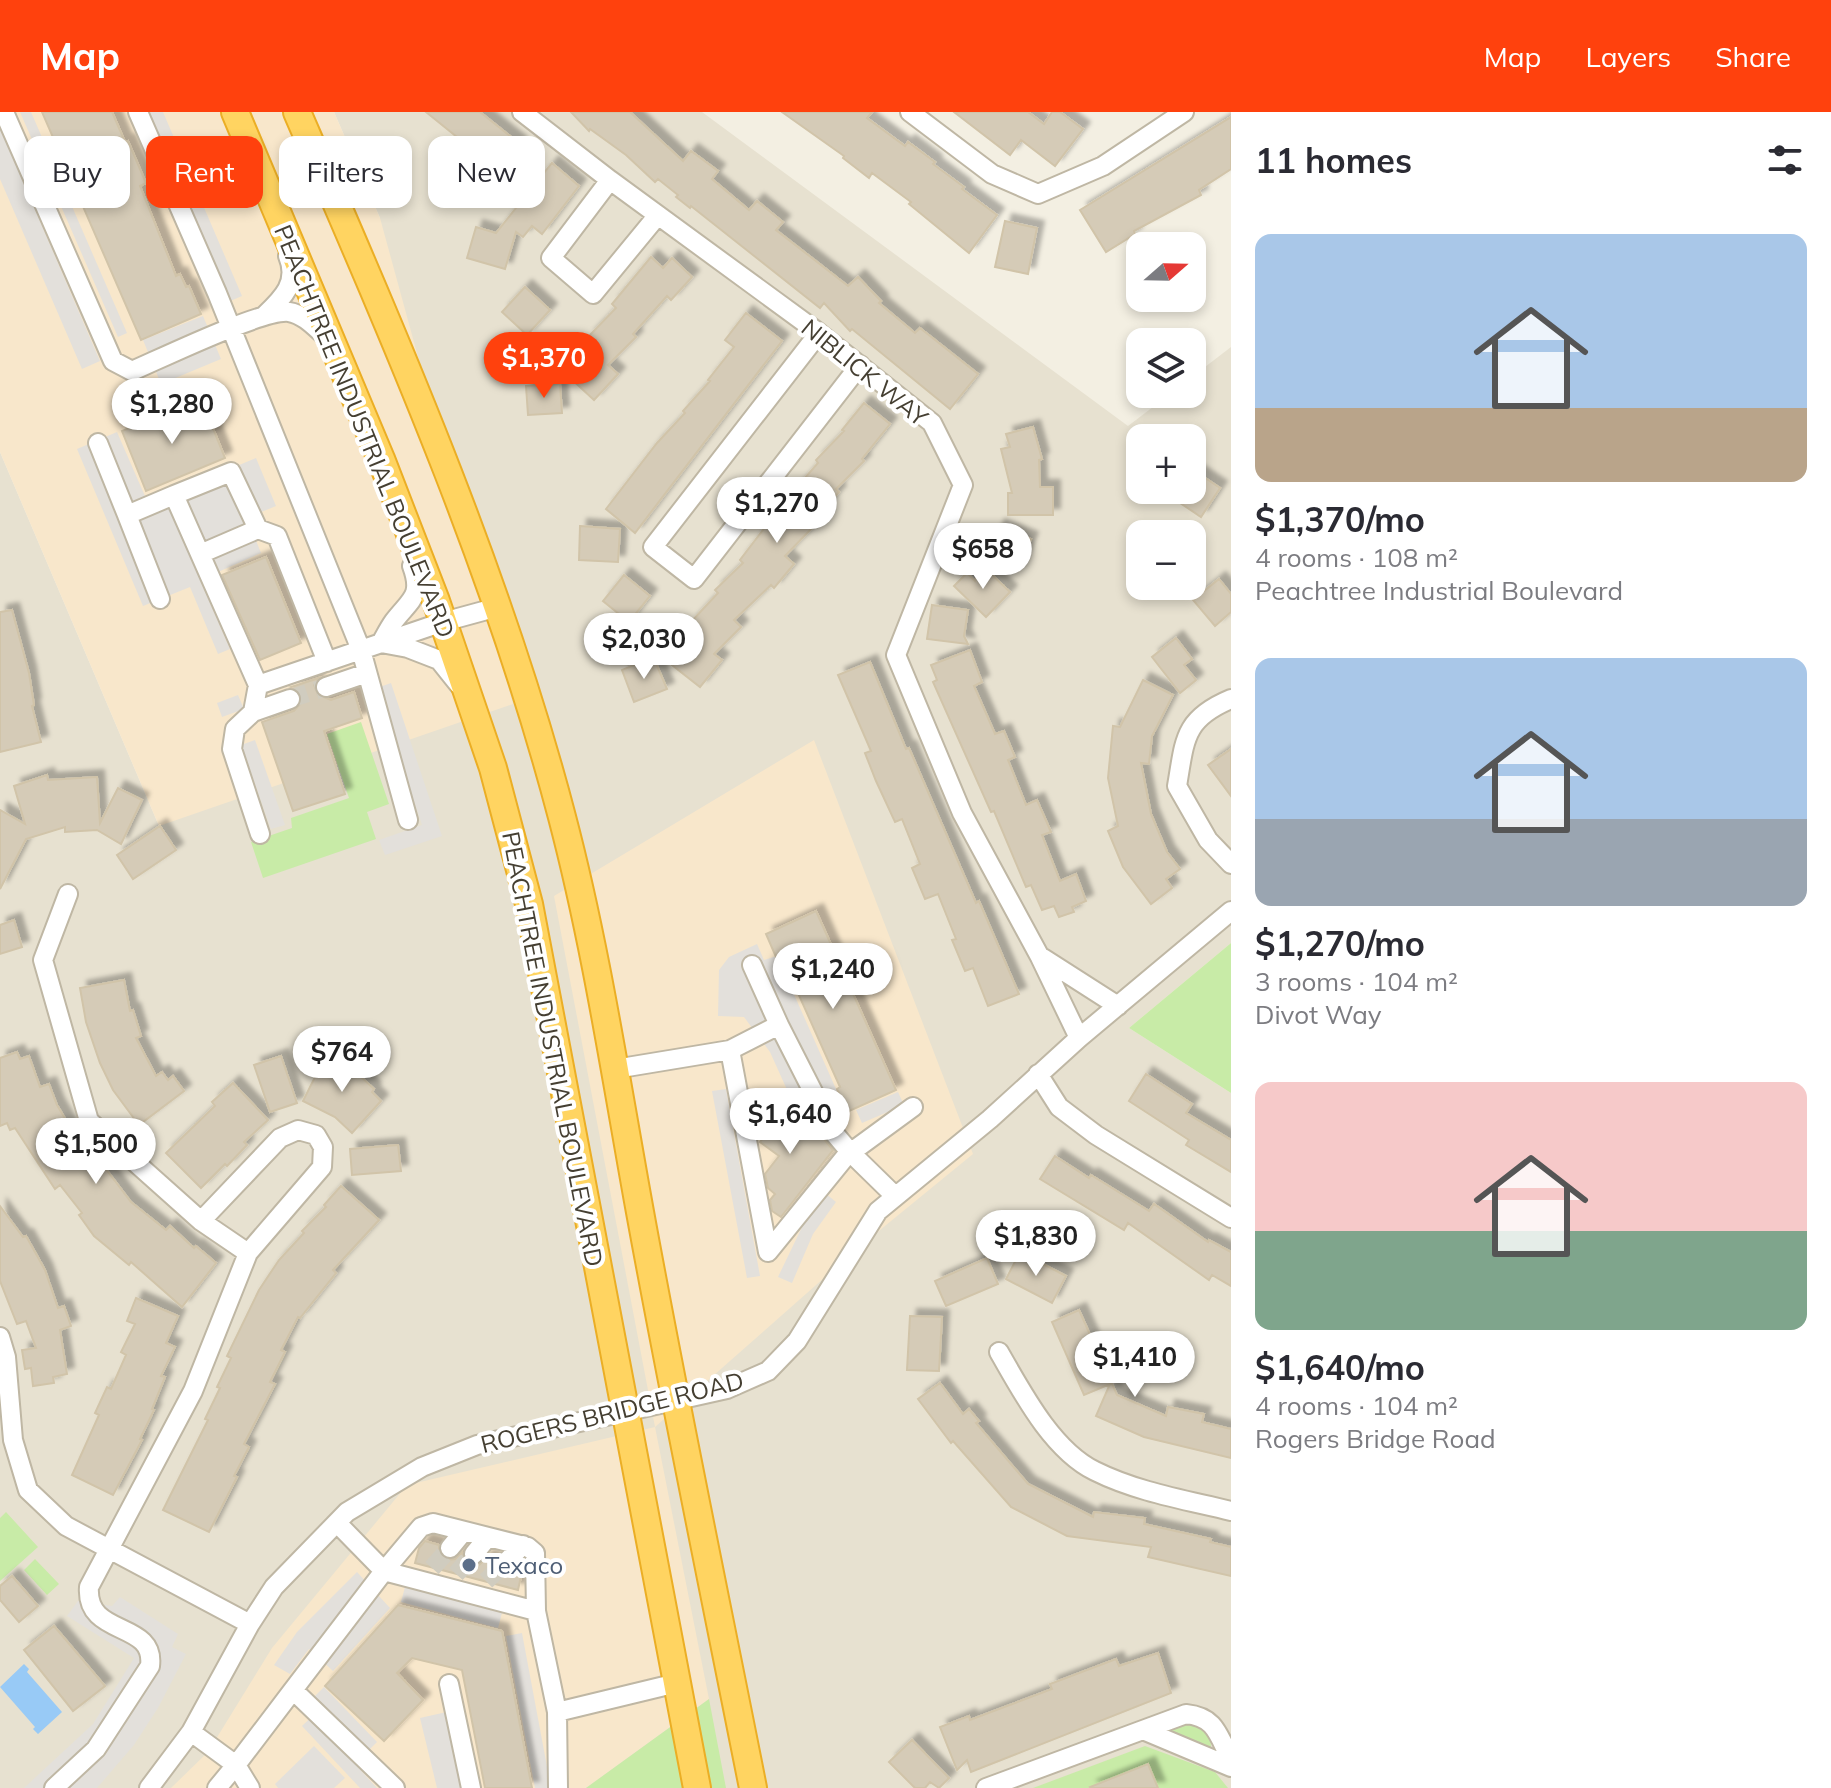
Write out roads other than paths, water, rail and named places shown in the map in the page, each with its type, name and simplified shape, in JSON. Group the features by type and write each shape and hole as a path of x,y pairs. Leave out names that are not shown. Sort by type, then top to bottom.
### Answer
{"highway":[{"name":"PEACHTREE INDUSTRIAL BOULEVARD","path":"235,112 353,393 443,622 493,768 529,904 697,1788"},
{"path":"297,112 423,405 498,607 562,817 615,1069 753,1788"}],"street":[{"path":"4,112 113,361 132,371 265,315 290,312 310,322 333,344"},
{"path":"138,112 231,329 361,650 408,820"},
{"path":"224,112 290,262 291,286 265,315"},
{"name":"NIBLICK WAY","path":"522,112 819,333 932,423 963,485 896,655 962,813 1040,957 1079,1038"},
{"path":"910,112 992,174 1038,194 1103,166 1184,112"},
{"path":"610,180 551,258 593,294 658,215"},
{"path":"819,333 653,547 694,579 860,365"},
{"path":"353,393 366,440 418,582 415,599 393,622 381,643"},
{"path":"98,443 160,599"},
{"path":"127,515 231,472 258,529"},
{"path":"174,495 258,685 253,712"},
{"path":"200,554 258,529 277,536 327,662"},
{"path":"258,685 443,622 498,607"},
{"path":"381,643 408,648 439,660 474,712"},
{"path":"326,687 367,673"},
{"path":"260,834 232,749 235,729 253,712 290,699"},
{"path":"1231,699 1211,707 1187,731 1177,786 1208,840 1231,864"},
{"path":"68,894 43,960 89,1121 201,1221 248,1253"},
{"name":"ROGERS BRIDGE ROAD","path":"149,1788 191,1732 250,1624 274,1587 347,1512 422,1467 477,1445 727,1389 768,1371 797,1341 878,1211 990,1119 1079,1038 1231,911"},
{"name":"NIBLICK WAY","path":"1040,957 1118,1006"},
{"path":"752,965 834,1133 895,1196"},
{"path":"615,1069 730,1050 779,1025"},
{"path":"730,1050 768,1252 850,1152 913,1107"},
{"path":"1038,1074 1059,1107 1096,1135 1231,1218"},
{"path":"54,1788 96,1749 150,1666 152,1654 147,1644 97,1615 88,1601 89,1587 193,1391 248,1253 322,1167 323,1147 316,1135 298,1130 280,1138 201,1221"},
{"path":"0,1337 6,1357 13,1440 28,1490 66,1526 250,1624"},
{"path":"999,1352 1030,1406 1062,1445 1093,1470 1155,1493 1231,1511"},
{"path":"337,1523 384,1571 426,1574 450,1580 536,1611"},
{"path":"217,1788 384,1571 421,1527 433,1523 523,1545 535,1553 536,1611 557,1712 558,1788"},
{"path":"450,1548 464,1531"},
{"path":"474,1554 488,1537"},
{"path":"506,1562 523,1545"},
{"path":"557,1712 677,1683"},
{"path":"449,1684 471,1788"},
{"path":"293,1690 395,1788"},
{"path":"986,1788 1014,1782 1186,1714 1203,1716 1214,1727 1231,1760"},
{"path":"1143,1730 1231,1767"},
{"path":"191,1732 236,1765 250,1788"}],"water":[{"path":"24,1664 29,1669 27,1672 62,1712 38,1734 0,1687"}],"tunnel":[{"path":"290,699 326,687"},
{"path":"432,1568 450,1548"},
{"path":"456,1574 474,1554"},
{"path":"486,1581 506,1562"}],"place":[{"name":"Texaco","path":"469,1565"}]}
